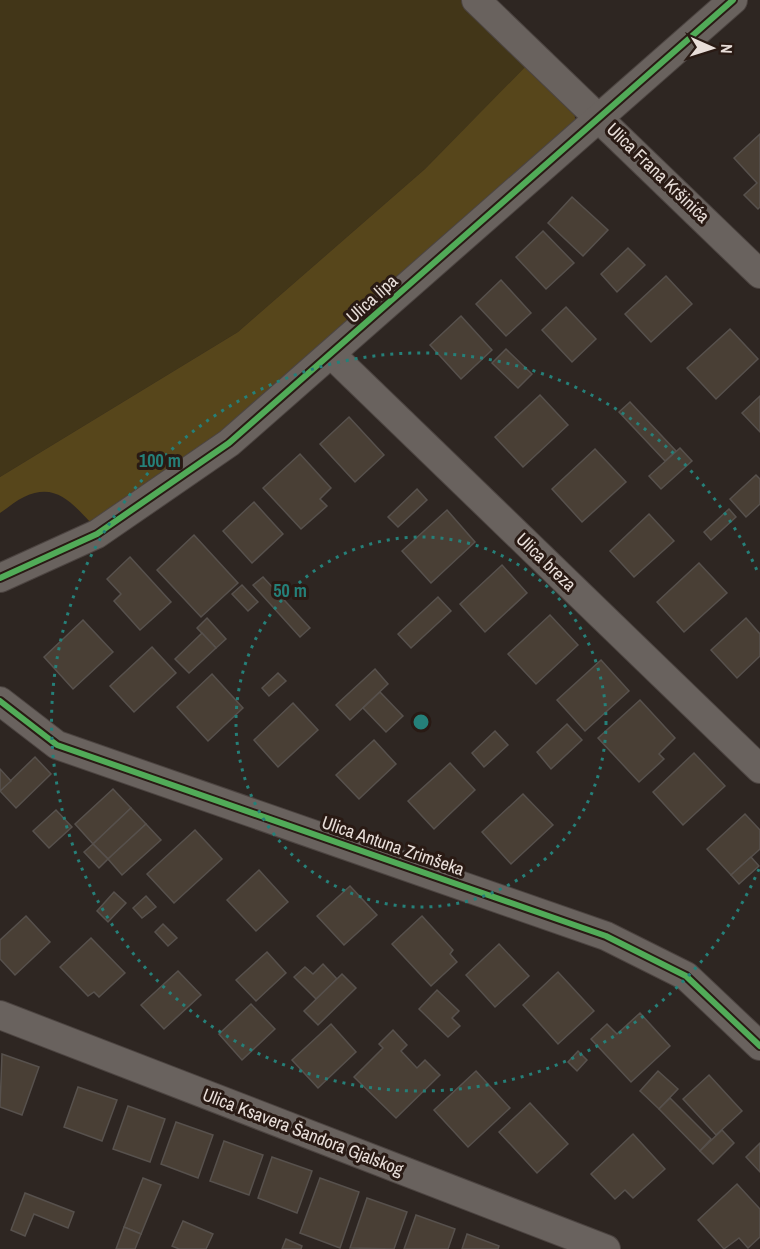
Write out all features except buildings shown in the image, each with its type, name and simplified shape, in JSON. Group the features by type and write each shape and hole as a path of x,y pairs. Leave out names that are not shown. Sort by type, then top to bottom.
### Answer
{"street":[{"name":"Ulica Frana Kršinića","path":"476,0 600,117 760,274"},
{"name":"Ulica lipa","path":"0,578 97,534 229,443 332,355 733,0"},
{"name":"Ulica breza","path":"332,355 760,769"},
{"name":"Ulica Antuna Zrimšeka","path":"0,701 57,745 606,936 686,976 760,1046"},
{"name":"Ulica Ksavera Šandora Gjalskog","path":"0,1015 606,1249"}],"shaded area":[{"path":"0,0 476,0 534,58 425,169 238,332 0,477"},
{"path":"528,64 574,110 576,126 288,384 91,523 62,497 45,492 24,497 0,513 0,477 238,332 425,169"}],"cycle path":[{"path":"0,578 97,534 229,443 733,0"},
{"path":"0,701 57,745 606,936 686,976 760,1046"}]}
